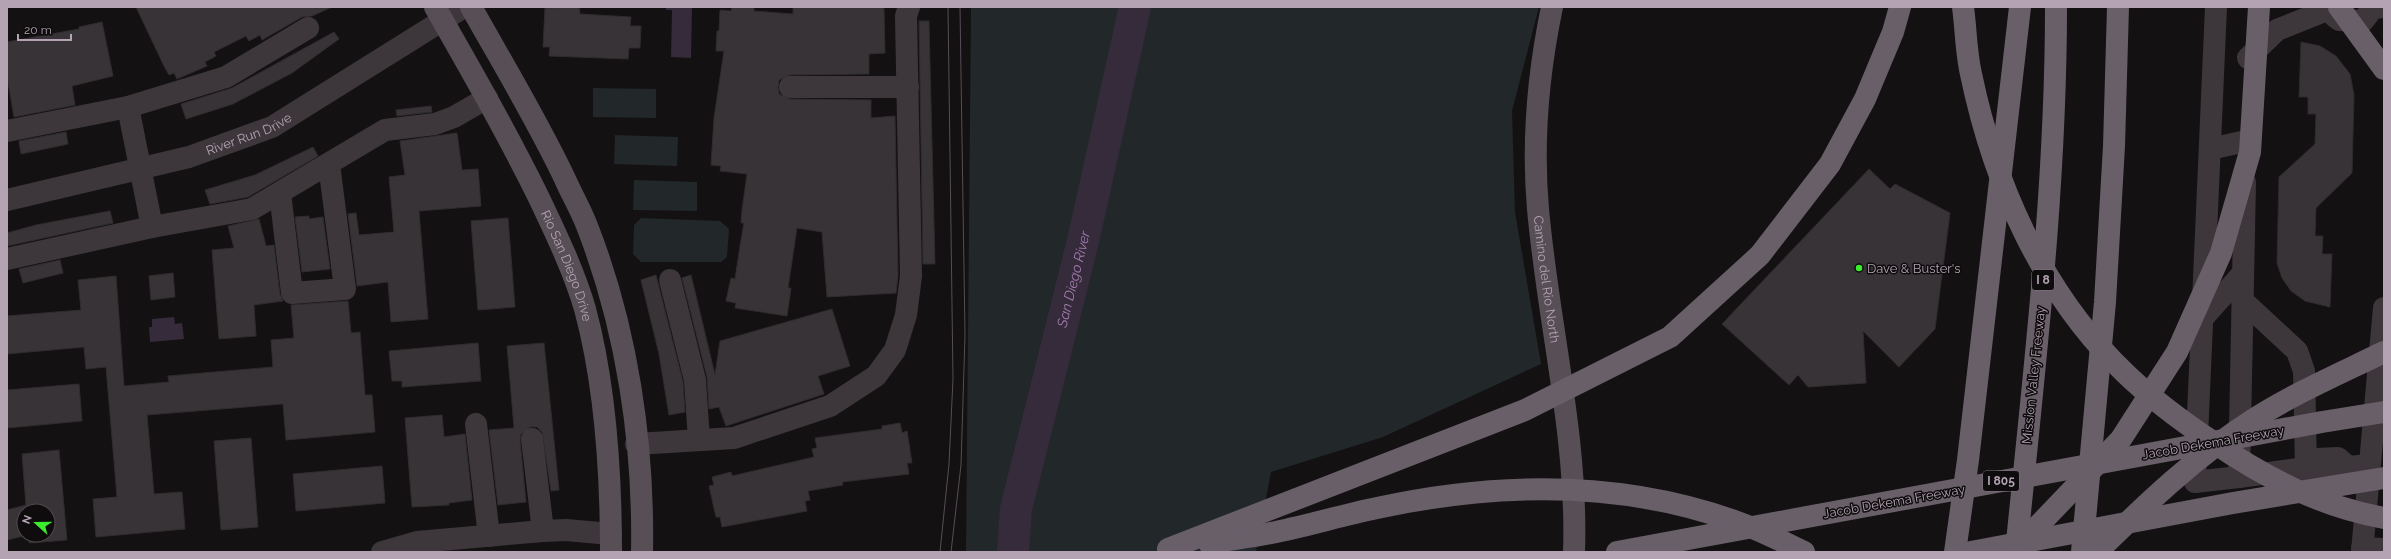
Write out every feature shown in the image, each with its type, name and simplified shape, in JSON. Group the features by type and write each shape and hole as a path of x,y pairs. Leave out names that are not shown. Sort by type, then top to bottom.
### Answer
{"highway":[{"path":"1162,551 1525,410 1670,337 1760,255 1830,164 1865,99 1893,32 1900,7"},
{"path":"1963,7 1970,73 1988,146 2015,214 2044,270 2082,325 2125,374 2173,415 2235,457 2301,494 2384,518"},
{"path":"1955,552 1968,460 2020,7"},
{"name":"Mission Valley Freeway","path":"2016,552 2049,217 2054,133 2056,7"},
{"path":"2082,552 2105,302 2114,146 2118,7"},
{"path":"2013,552 2121,439 2177,352 2221,254 2250,152 2259,7"},
{"path":"2327,9 2384,70"},
{"path":"2097,552 2140,509 2191,465 2255,419 2321,382 2384,352"},
{"name":"Jacob Dekema Freeway","path":"1617,552 2314,423 2384,412"},
{"path":"1971,552 2234,503 2367,470"},
{"path":"1162,551 1274,533 1377,508 1439,497 1504,489 1561,488 1630,494 1683,505 1740,523 1804,552"}],"main road":[{"path":"471,7 548,143 587,225 615,312 634,408 642,518 642,552"},
{"name":"Camino del Rio North","path":"1552,7 1540,76 1535,156 1538,209 1570,452 1576,518 1574,552"},
{"name":"Rio San Diego Drive","path":"439,14 510,139 560,242 585,309 602,398 611,503 611,543"}],"street":[{"name":"River Run Drive","path":"7,200 189,156 272,127 439,14 464,7"},
{"path":"636,444 734,438 830,406 876,376 895,350 906,315 911,276 906,16 909,7"},
{"path":"2216,7 2195,482 2306,468"},
{"path":"2267,7 2268,38"},
{"path":"2239,477 2248,56 2277,30 2327,9 2339,20 2363,21 2377,7"},
{"path":"7,131 128,107 226,77 308,28"},
{"path":"790,87 908,87"},
{"path":"7,259 152,227 252,209 385,130 435,124 454,117 487,98"},
{"path":"128,107 152,227"},
{"path":"2210,149 2246,141"},
{"path":"280,193 292,293 345,289 329,164"},
{"path":"2202,319 2243,273"},
{"path":"670,280 695,380 699,440"},
{"path":"2242,300 2297,350 2304,371 2306,468 2317,478 2338,476 2367,470"},
{"path":"2384,308 2367,470 2362,550 2384,549"},
{"path":"476,424 489,536"},
{"path":"532,439 543,531"},
{"path":"382,552 417,542 566,530 611,543"}],"shaded area":[{"path":"666,7 692,7 691,58 671,57 672,10 666,10"},
{"path":"971,7 1539,7 1512,111 1515,212 1541,364 1383,437 1271,472 1256,552 966,552"},
{"path":"593,88 656,89 656,118 593,117"},
{"path":"615,135 678,137 677,166 614,164"},
{"path":"634,180 697,182 697,211 633,210"},
{"path":"641,218 720,221 729,229 727,257 721,262 641,262 633,254 634,225"},
{"path":"174,317 175,324 182,323 184,339 150,342 149,327 152,327 152,319"}],"building":[{"path":"136,7 332,7 312,16 302,17 262,40 260,35 249,41 246,36 214,52 216,56 205,62 207,66 177,79 174,73 169,75"},
{"path":"579,7 580,14 631,17 630,26 641,26 640,48 629,48 628,59 549,56 550,47 543,47 545,8"},
{"path":"732,7 754,7 754,11 793,14 793,7 883,7 885,53 869,54 869,74 790,75 779,80 778,87 779,94 790,99 871,100 871,118 895,116 898,275 896,293 827,297 822,232 797,228 788,288 791,288 787,316 735,308 736,303 726,301 731,278 735,279 744,223 741,223 747,174 720,171 721,166 711,165 714,118 724,51 716,51 717,31 719,31 720,10 731,11"},
{"path":"919,21 929,21 935,264 923,264"},
{"path":"102,22 113,76 72,86 75,105 14,117 7,77 7,42 79,29 79,27"},
{"path":"334,32 339,39 292,73 233,104 186,119 181,104 232,88"},
{"path":"2301,42 2320,46 2336,56 2350,74 2354,95 2352,173 2316,208 2315,236 2323,236 2322,254 2332,254 2330,307 2305,301 2291,291 2282,278 2277,263 2279,177 2315,144 2316,114 2308,114 2308,97 2299,97"},
{"path":"431,106 432,112 397,116 396,110"},
{"path":"66,132 68,144 21,154 19,141"},
{"path":"457,133 462,170 478,169 481,206 419,211 428,319 391,322 388,282 357,286 348,214 356,213 359,235 394,232 389,177 405,175 400,141"},
{"path":"313,147 318,156 248,197 210,204 205,190 255,175"},
{"name":"Dave & Buster's","path":"1869,169 1890,189 1895,184 1950,213 1935,329 1899,367 1863,331 1866,383 1808,387 1798,375 1789,385 1722,324"},
{"path":"110,211 113,223 7,246 7,233 36,225"},
{"path":"309,216 309,219 323,217 330,269 302,272 295,217"},
{"path":"508,218 515,307 478,310 471,221"},
{"path":"259,219 266,246 274,245 280,294 283,301 254,305 256,336 219,339 212,250 234,248 228,226"},
{"path":"60,260 63,273 23,283 19,269"},
{"path":"173,273 175,297 151,300 149,276"},
{"path":"656,275 683,382 685,412 669,415 659,354 641,280"},
{"path":"691,275 715,375 720,341 832,309 850,366 818,376 824,394 726,426 719,407 709,409 707,377 682,278"},
{"path":"116,276 124,386 169,382 168,376 273,367 271,340 294,338 291,305 348,301 351,333 360,332 365,395 372,395 375,432 286,440 283,404 147,415 154,494 182,492 185,529 96,537 93,499 117,497 106,367 86,369 84,347 7,354 7,316 81,310 78,280"},
{"path":"478,343 481,381 402,387 402,381 392,381 389,351"},
{"path":"544,343 559,490 551,491 542,432 537,427 530,427 521,434 520,440 526,502 498,505 489,430 514,428 507,346"},
{"path":"79,384 82,421 7,428 7,390"},
{"path":"442,415 444,437 465,434 472,500 449,503 449,505 412,507 405,418"},
{"path":"900,423 902,433 907,431 912,463 907,463 909,474 842,482 843,485 808,491 810,500 805,501 807,511 722,527 720,517 716,517 709,486 714,485 712,477 731,472 732,476 814,457 812,449 817,448 815,438 882,429 882,426"},
{"path":"251,438 258,527 221,530 214,441"},
{"path":"59,450 67,540 56,541 56,503 26,503 22,454"},
{"path":"382,466 385,503 296,511 293,474"},
{"path":"16,508 16,538 7,540 7,510"}],"waterway":[{"name":"San Diego River","path":"1013,552 1016,509 1083,241 1135,7"}],"tram line":[{"path":"940,552 949,464 953,379 948,7"},
{"path":"951,552 961,465 965,335 960,7"}],"place":[{"name":"Dave & Buster's","path":"1859,268"}]}
